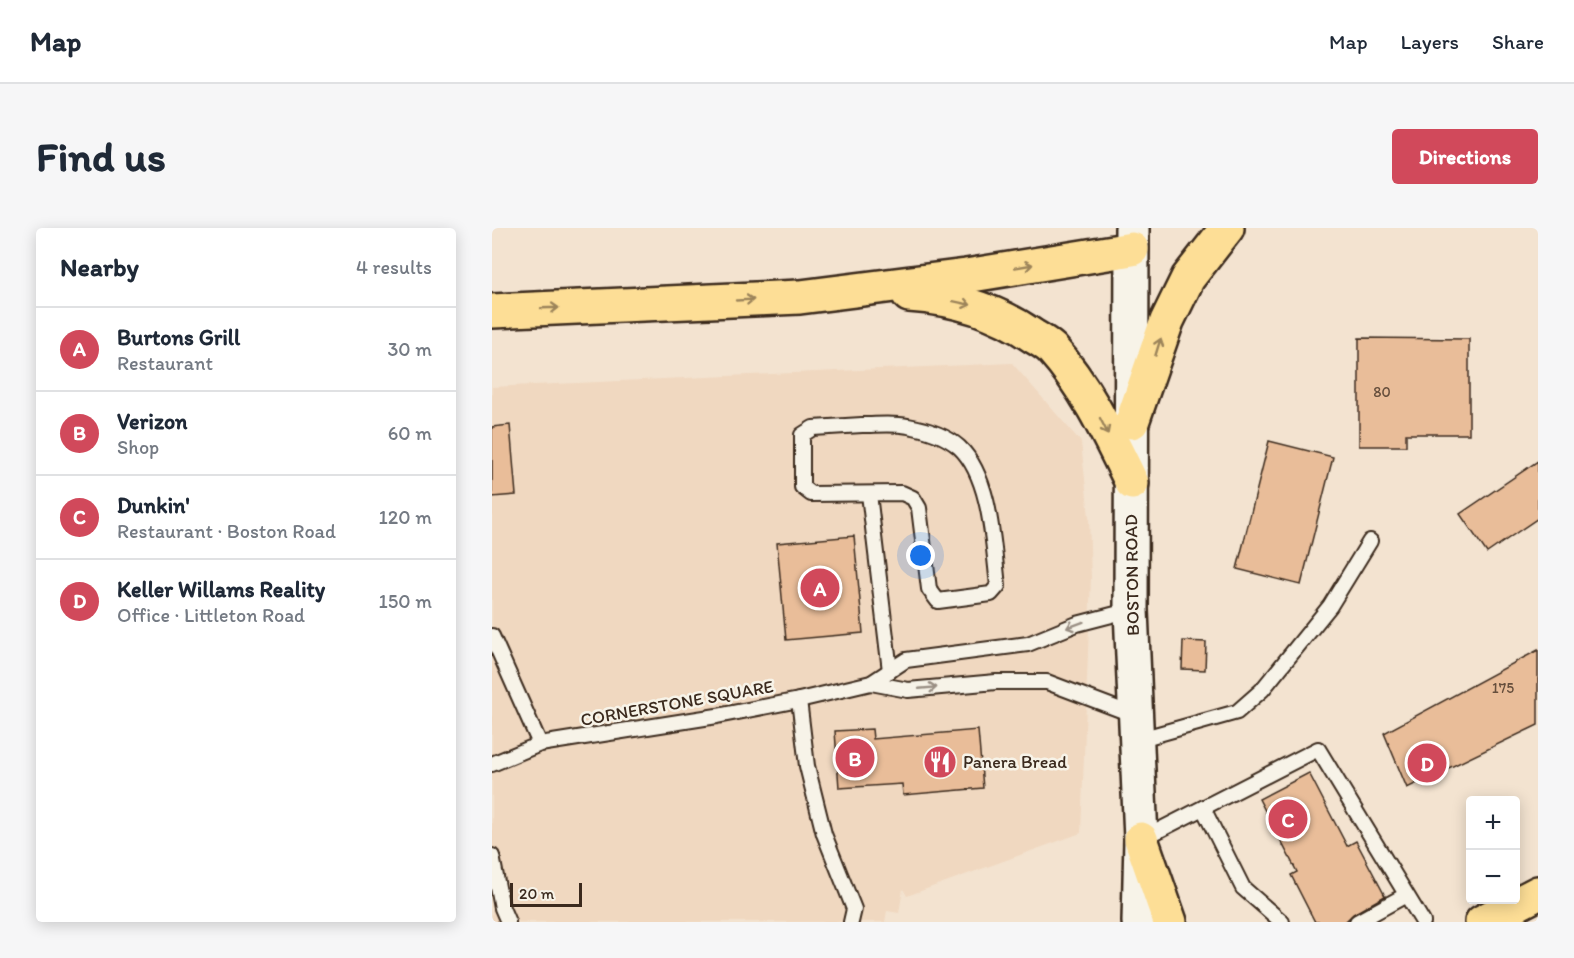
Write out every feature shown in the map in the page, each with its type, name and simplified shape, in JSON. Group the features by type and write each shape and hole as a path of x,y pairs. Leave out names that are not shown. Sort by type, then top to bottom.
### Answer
{"main road":[{"path":"1132,422 1167,321 1188,278 1227,228"},
{"path":"492,311 800,297 966,276 1132,239"},
{"name":"BOSTON ROAD","path":"1132,239 1131,610 1141,839 1139,922"},
{"path":"841,292 933,297 971,305 1019,326 1051,348 1078,383 1101,420 1132,483"},
{"path":"1141,839 1170,922"},
{"path":"1482,922 1538,893"}],"lane":[{"path":"906,425 937,434 959,447 980,477 988,510 998,586 991,594 938,601 929,589 918,508 913,498 902,493 868,494 811,494 802,487 802,435 813,428 906,425"},
{"path":"868,494 890,671"},
{"path":"1137,728 1237,712 1262,690 1330,606 1370,541"},
{"name":"CORNERSTONE SQUARE","path":"492,764 540,744 717,717 871,683 906,660 1028,644 1077,624 1131,610"},
{"path":"492,636 540,744"},
{"name":"CORNERSTONE SQUARE","path":"871,683 908,690 996,682 1047,682 1137,728"},
{"path":"799,700 807,766 824,834 854,909 851,922"},
{"path":"1141,839 1318,749 1423,922"},
{"path":"1203,808 1243,888 1282,922"},
{"path":"492,856 507,922"},
{"path":"1357,922 1406,895"}],"shaded area":[{"path":"1012,363 1081,442 1089,517 1091,578 1081,833 907,896 903,889 899,913 887,911 885,922 492,922 492,387"}],"building":[{"path":"1359,338 1469,339 1469,434 1406,434 1406,446 1359,446"},
{"path":"510,425 516,495 492,497 492,427"},
{"path":"1269,441 1333,457 1301,585 1237,569"},
{"path":"1538,461 1538,518 1487,553 1460,514"},
{"path":"854,536 863,633 786,640 777,543"},
{"path":"1183,641 1206,642 1205,670 1182,669"},
{"path":"1538,650 1538,725 1407,788 1384,733"},
{"path":"872,729 873,739 978,730 983,788 903,795 902,784 839,788 835,731"},
{"path":"1309,773 1347,846 1356,841 1385,896 1353,914 1345,922 1315,922 1291,875 1297,872 1259,799"}],"place":[{"name":"Burtons Grill","path":"820,588"},
{"name":"Verizon","path":"855,758"},
{"name":"Panera Bread","path":"940,762"},
{"name":"Keller Willams Reality","path":"1427,763"},
{"name":"Dunkin'","path":"1288,819"}]}
